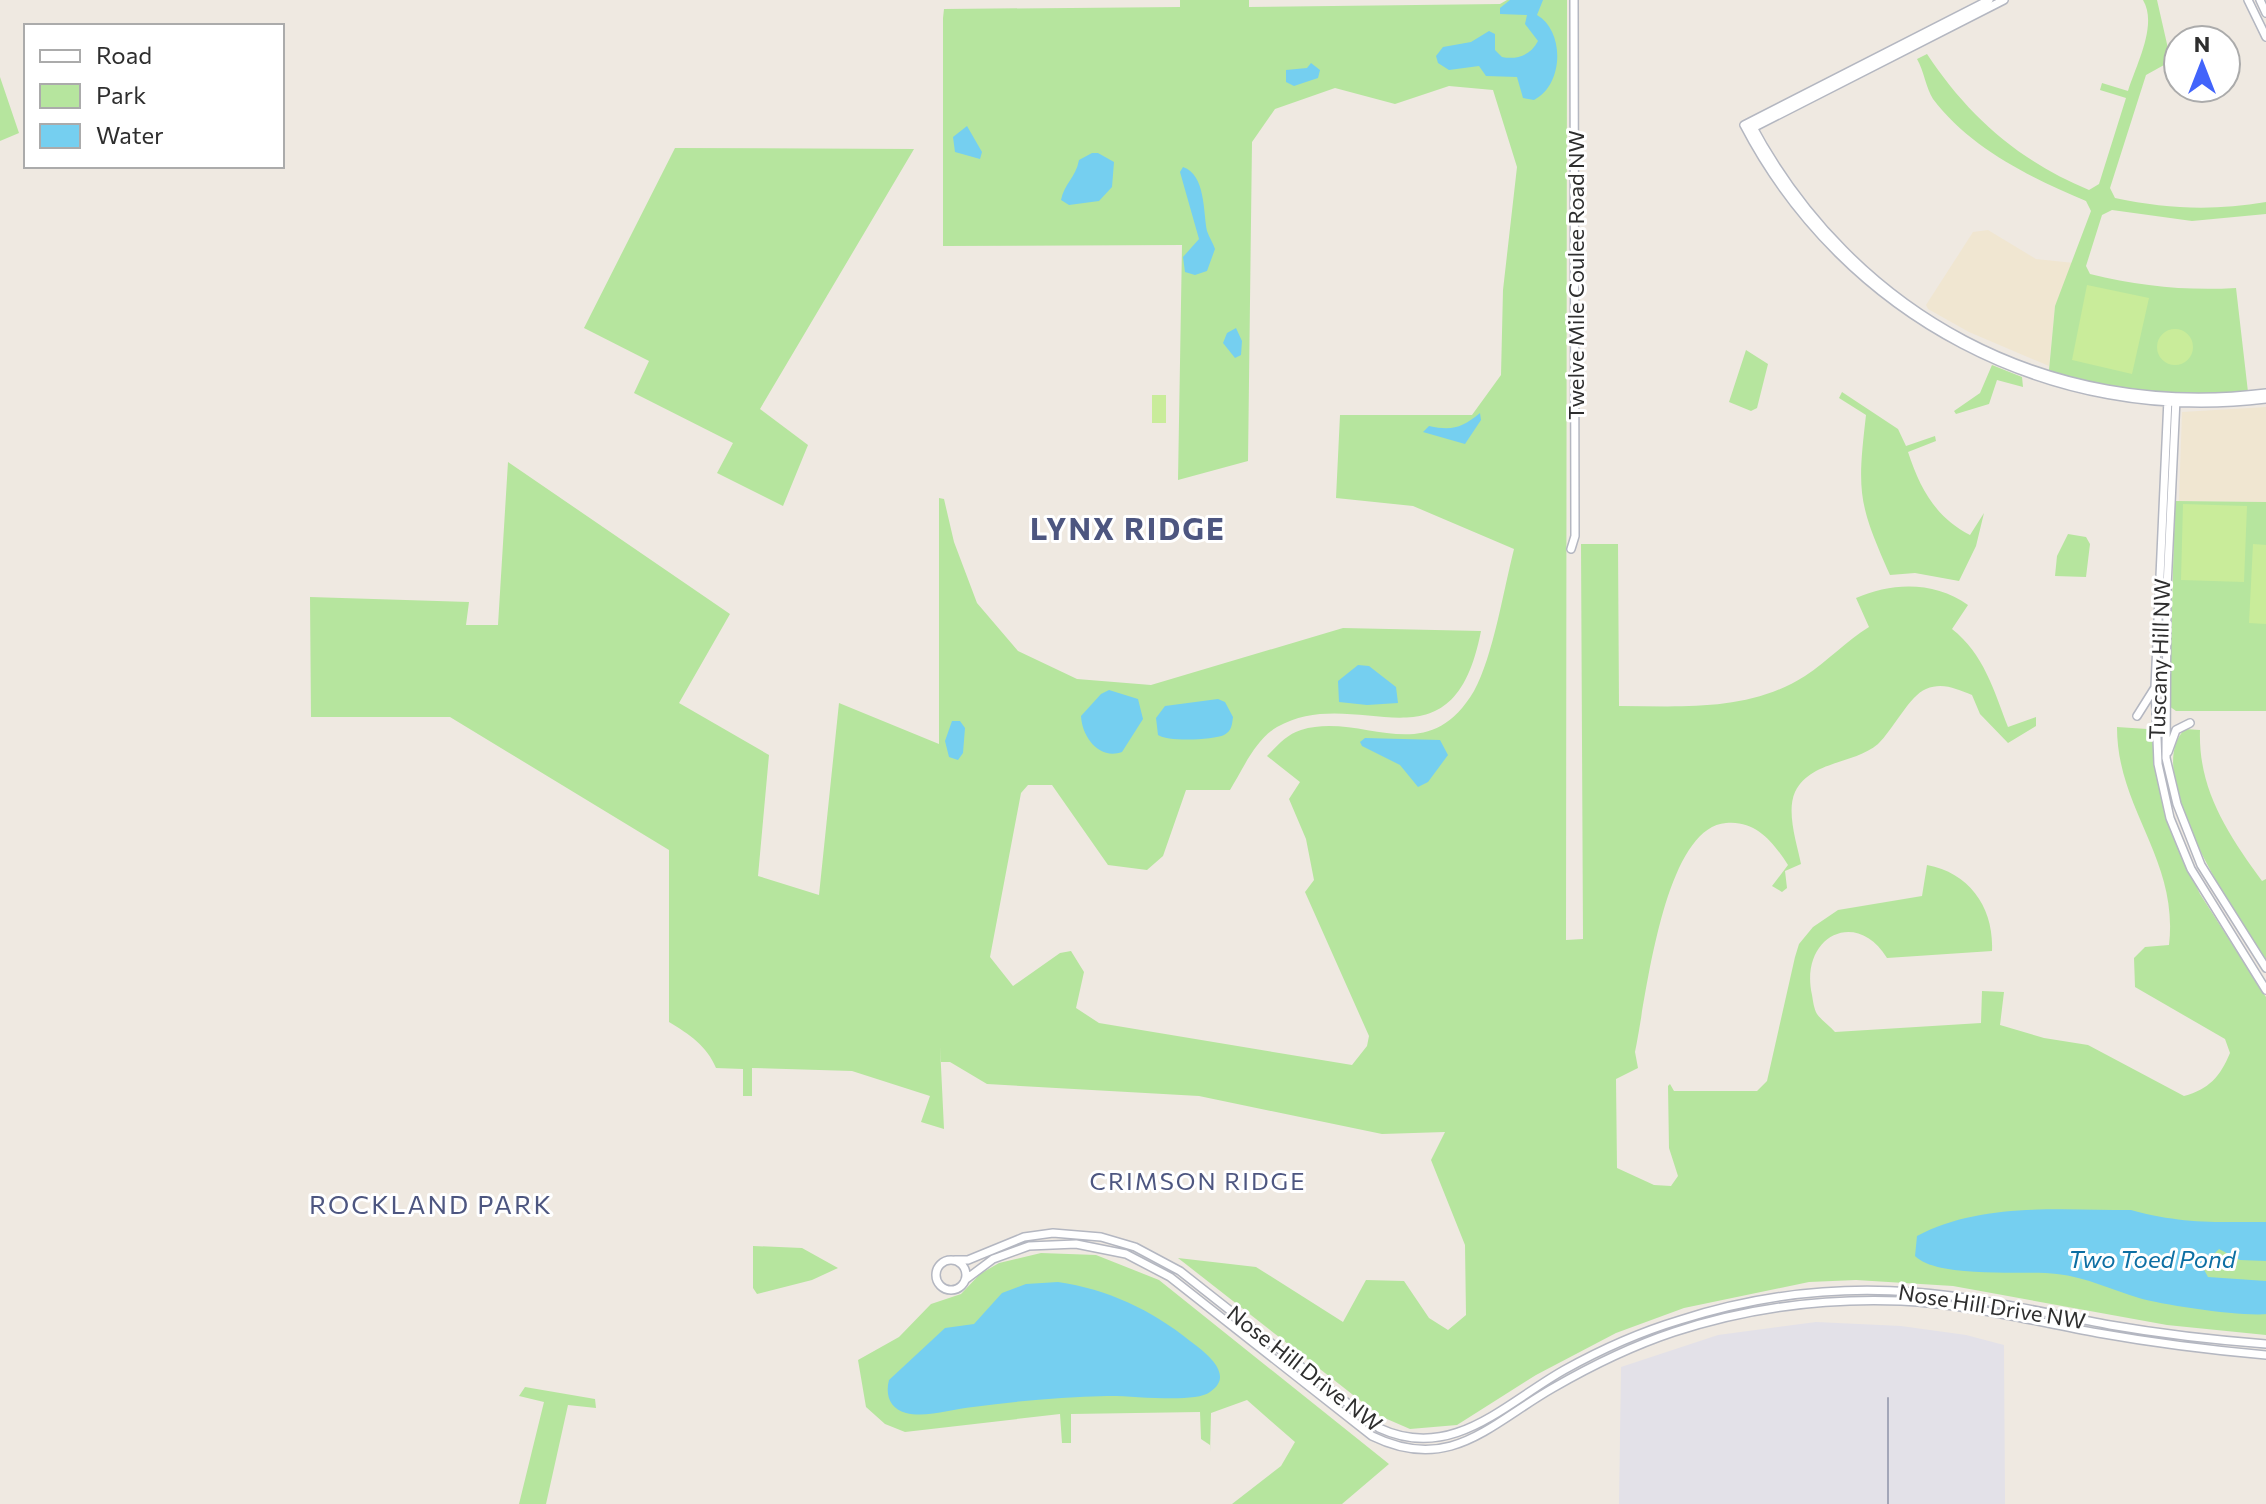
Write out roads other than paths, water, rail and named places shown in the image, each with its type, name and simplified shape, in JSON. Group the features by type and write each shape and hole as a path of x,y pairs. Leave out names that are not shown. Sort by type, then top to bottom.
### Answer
{"street":[{"name":"Twelve Mile Coulee Road NW","path":"1571,549 1575,504 1574,0"},
{"path":"1749,127 1989,0"},
{"path":"1749,127 2004,0"},
{"path":"2248,0 2266,37"},
{"path":"2260,0 2266,13"},
{"path":"1749,127 1785,191 1852,269 1917,319 1977,353 2034,377 2107,395 2172,400 2266,399"},
{"path":"2172,400 2266,393"},
{"name":"Tuscany Hill NW","path":"2172,400 2155,687 2158,764 2164,799 2179,843 2202,890 2266,990"},
{"name":"Tuscany Hill NW","path":"2172,400 2166,758 2177,804 2201,865 2266,968"},
{"path":"2137,716 2155,687"},
{"path":"2166,758 2176,730 2190,723"},
{"name":"Nose Hill Drive NW","path":"955,1260 968,1260 1024,1237 1053,1233 1101,1237 1153,1254 1180,1271 1379,1428 1416,1440 1446,1438 1464,1432 1564,1370 1651,1330 1723,1308 1803,1294 1886,1290 1939,1294 2168,1334 2266,1344"},
{"name":"Nose Hill Drive NW","path":"965,1280 975,1269 1001,1255 1055,1244 1106,1249 1148,1264 1170,1277 1372,1436 1399,1447 1423,1450 1445,1448 1475,1438 1551,1389 1645,1343 1731,1316 1811,1303 1870,1300 1931,1303 2131,1339 2266,1355"},
{"path":"1148,1264 1153,1254"},
{"path":"945,1260 955,1260 962,1266 965,1280 953,1289 939,1283 938,1267 945,1260"}],"water":[{"path":"1510,0 1543,0 1537,15 1553,33 1556,45 1556,71 1544,93 1534,100 1523,98 1517,77 1486,76 1479,66 1449,70 1438,63 1436,56 1443,47 1471,42 1489,31 1495,34 1495,50 1502,57 1513,58 1527,53 1538,41 1525,24 1527,15 1500,14 1500,8"},
{"path":"1311,63 1320,70 1318,78 1294,86 1286,82 1286,70 1307,68"},
{"path":"967,126 982,152 980,159 955,152 953,137"},
{"path":"1092,153 1114,162 1112,187 1099,201 1069,205 1061,200 1065,189 1079,160"},
{"path":"1183,167 1190,171 1200,186 1207,231 1215,249 1207,271 1195,275 1185,272 1183,257 1199,239 1180,172"},
{"path":"1236,328 1242,341 1241,355 1235,358 1223,343 1227,333"},
{"path":"1480,413 1481,420 1465,444 1423,432 1429,426 1456,427"},
{"path":"1358,665 1369,666 1396,687 1398,703 1367,705 1339,702 1338,681"},
{"path":"1109,690 1138,699 1143,719 1122,752 1114,754 1093,745 1085,732 1081,716 1101,694"},
{"path":"1218,699 1225,702 1233,717 1230,729 1224,735 1191,740 1158,735 1156,718 1165,706"},
{"path":"952,721 960,721 965,728 963,753 958,760 949,757 945,741"},
{"path":"1365,738 1440,740 1448,755 1428,782 1418,787 1400,765 1362,746 1360,742"},
{"name":"Two Toed Pond","path":"2021,1210 2131,1210 2183,1220 2266,1222 2266,1261 2240,1260 2219,1249 2202,1266 2208,1277 2266,1281 2266,1314 2165,1304 2057,1274 1942,1268 1915,1256 1917,1236 1967,1218"},
{"path":"1058,1282 1128,1302 1160,1320 1210,1357 1219,1371 1217,1385 1202,1396 1190,1398 1056,1398 922,1414 906,1413 893,1405 888,1396 889,1380 945,1328 974,1324 1002,1293 1026,1284"}],"railway":[{"path":"1888,1398 1888,1504"}],"district":[{"name":"LYNX RIDGE","path":"1128,527"},
{"name":"CRIMSON RIDGE","path":"1198,1180"},
{"name":"ROCKLAND PARK","path":"431,1203"}]}
